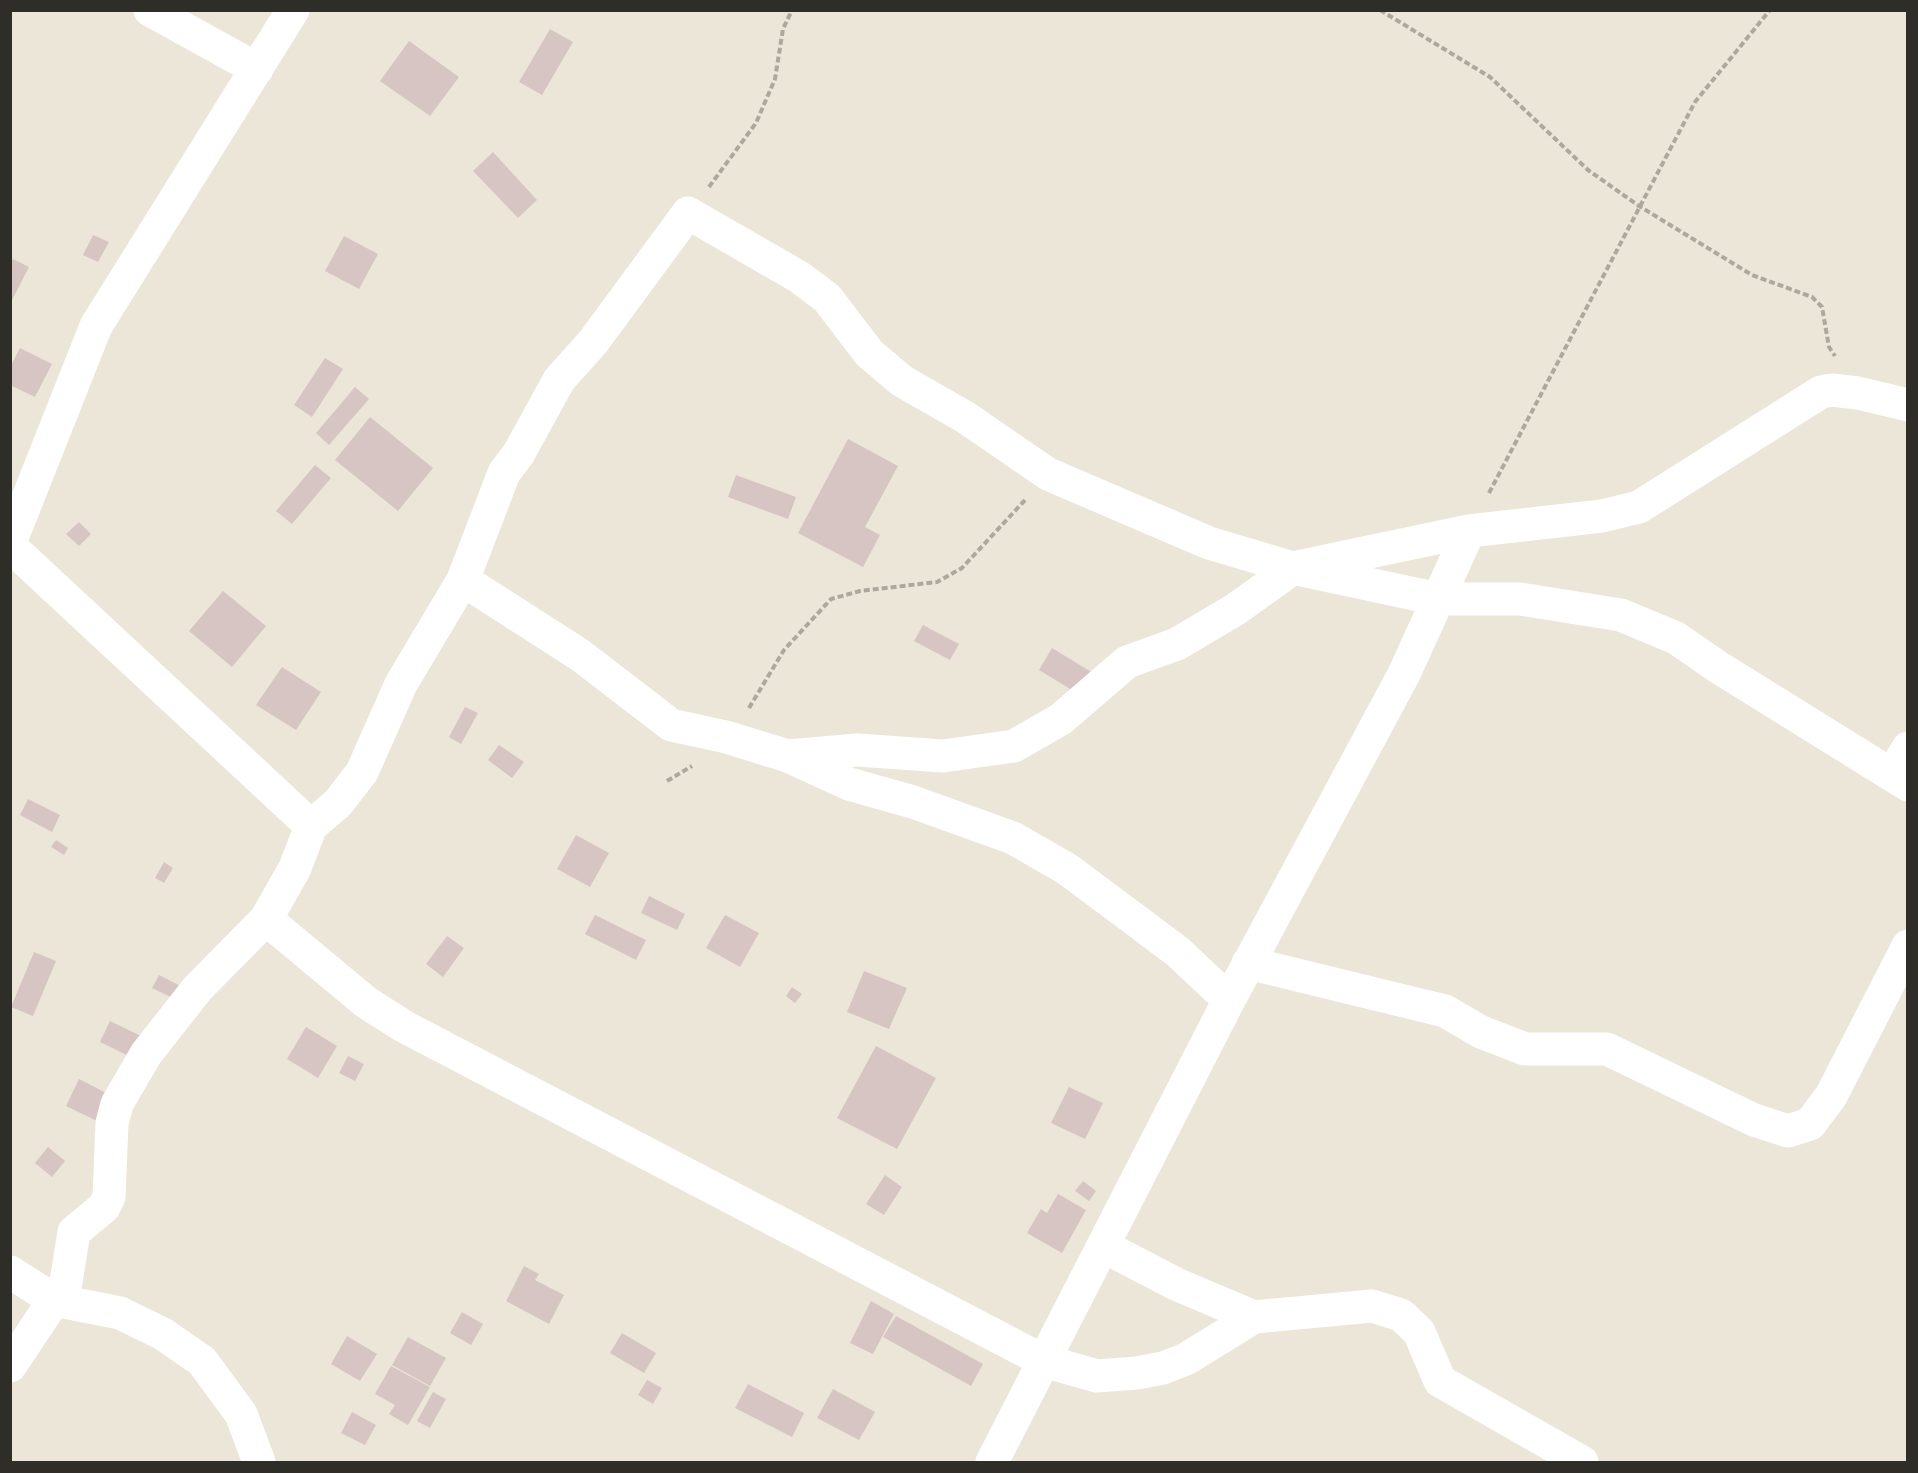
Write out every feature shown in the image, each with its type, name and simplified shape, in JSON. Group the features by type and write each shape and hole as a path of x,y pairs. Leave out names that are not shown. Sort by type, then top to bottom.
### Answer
{"street":[{"path":"150,10 257,69"},
{"path":"293,10 96,327 10,544 311,826"},
{"path":"10,1366 66,1282 72,1236 104,1207 109,1197 112,1123 117,1104 146,1054 196,989 266,919 295,868 311,826 338,803 362,772 401,684 463,580 504,474 519,453 559,380 593,342 688,213 799,277 827,298 869,353 902,381 965,417 1048,474 1136,514 1209,543 1293,568 1438,600 1520,599 1621,615 1676,638 1718,667 1902,769"},
{"path":"788,756 857,750 943,756 1014,746 1060,719 1127,663 1178,644 1236,609 1293,568 1469,531 1602,516 1639,507 1810,396 1832,390 1858,393 1908,405"},
{"path":"992,1462 1248,963 1404,674 1469,531"},
{"path":"463,580 580,655 671,725 726,737 788,756 849,784 912,802 1013,838 1067,869 1178,952 1229,1000"},
{"path":"266,919 367,1003 405,1027 1044,1361 1097,1376 1162,1368 1186,1359 1254,1317 1372,1306 1401,1315 1419,1332 1440,1381 1582,1462"},
{"path":"1248,963 1445,1011 1481,1032 1525,1049 1607,1049 1754,1120 1788,1131 1810,1124 1831,1096 1908,946"},
{"path":"1103,1246 1176,1284 1254,1317"},
{"path":"10,1272 54,1299 120,1313 163,1334 202,1360 241,1414 259,1462"}],"path":[{"path":"688,213 723,171 756,123 775,79 783,29 792,10"},
{"path":"1380,10 1490,77 1588,170 1639,206 1752,275 1812,297 1822,308 1829,347 1858,393"},
{"path":"1469,531 1639,206 1671,152 1695,102 1770,10"},
{"path":"666,781 712,754 752,705 784,650 831,599 860,591 937,582 962,568 1048,474"}],"building":[{"path":"550,29 573,42 542,95 519,82"},
{"path":"409,41 459,77 430,116 380,81"},
{"path":"493,152 537,200 518,218 473,171"},
{"path":"93,235 109,242 98,262 83,255"},
{"path":"344,236 378,254 359,289 325,271"},
{"path":"13,259 29,267 10,304 10,265"},
{"path":"20,348 52,364 35,397 10,385 10,367"},
{"path":"325,358 343,369 312,417 294,405"},
{"path":"355,387 369,399 329,445 316,433"},
{"path":"370,417 433,468 398,511 335,460"},
{"path":"848,439 898,466 865,527 880,535 863,567 798,533"},
{"path":"315,465 331,478 292,524 276,511"},
{"path":"736,475 796,497 788,519 728,497"},
{"path":"79,522 91,534 79,546 66,534"},
{"path":"223,591 266,626 232,667 189,631"},
{"path":"923,625 959,644 950,660 914,641"},
{"path":"1052,648 1093,673 1080,695 1039,670"},
{"path":"282,667 321,692 296,730 256,705"},
{"path":"465,707 478,713 461,744 449,737"},
{"path":"499,745 524,762 512,778 488,760"},
{"path":"28,799 60,815 52,832 20,815"},
{"path":"576,835 609,853 590,887 557,869"},
{"path":"56,840 68,848 64,855 51,847"},
{"path":"164,862 173,868 164,883 155,878"},
{"path":"649,896 685,914 677,930 641,913"},
{"path":"595,915 646,940 636,960 585,934"},
{"path":"725,915 759,933 740,967 706,948"},
{"path":"447,936 464,948 443,977 426,964"},
{"path":"34,952 56,961 33,1016 11,1007"},
{"path":"864,971 907,988 889,1029 847,1012"},
{"path":"159,975 190,991 183,1003 152,988"},
{"path":"792,987 802,994 795,1003 786,996"},
{"path":"110,1021 141,1036 131,1057 100,1042"},
{"path":"306,1027 337,1046 318,1078 287,1059"},
{"path":"876,1046 936,1078 897,1149 837,1118"},
{"path":"348,1056 364,1064 355,1081 339,1073"},
{"path":"79,1079 112,1096 99,1122 66,1106"},
{"path":"1069,1087 1103,1103 1085,1139 1051,1123"},
{"path":"48,1147 65,1161 52,1177 35,1163"},
{"path":"885,1175 902,1187 884,1215 866,1204"},
{"path":"1083,1181 1096,1191 1089,1201 1075,1191"},
{"path":"1058,1194 1086,1210 1062,1253 1027,1233 1041,1209 1047,1213"},
{"path":"524,1266 539,1274 535,1280 564,1295 549,1324 506,1301"},
{"path":"871,1301 894,1314 873,1354 850,1343"},
{"path":"462,1312 483,1324 471,1345 450,1333"},
{"path":"896,1316 983,1364 971,1386 883,1337"},
{"path":"622,1333 656,1353 644,1373 610,1353"},
{"path":"347,1336 377,1354 360,1381 331,1364"},
{"path":"408,1337 446,1358 430,1386 392,1365"},
{"path":"391,1366 430,1387 408,1425 389,1414 395,1405 375,1394"},
{"path":"647,1380 662,1388 653,1404 638,1395"},
{"path":"748,1384 804,1413 792,1437 735,1408"},
{"path":"833,1389 875,1412 859,1440 817,1418"},
{"path":"433,1392 446,1399 430,1428 417,1421"},
{"path":"352,1412 376,1425 365,1445 341,1433"}]}
